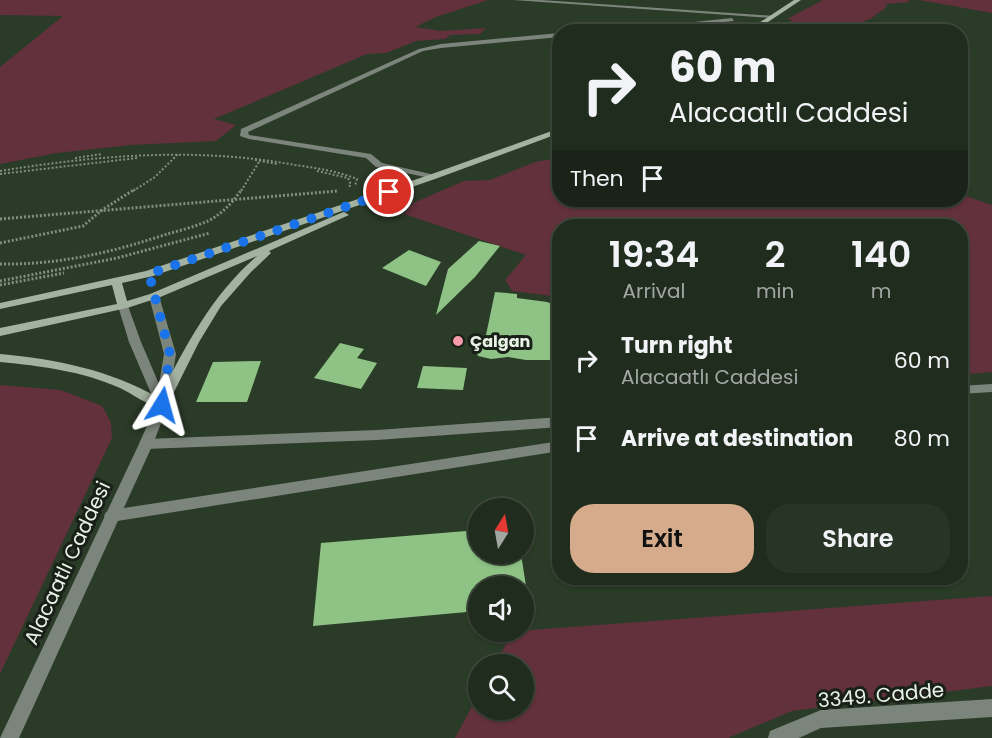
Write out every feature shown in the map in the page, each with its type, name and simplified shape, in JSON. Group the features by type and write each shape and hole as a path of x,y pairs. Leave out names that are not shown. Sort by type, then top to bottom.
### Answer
{"main road":[{"path":"762,23 798,0"},
{"path":"0,306 149,274 432,177 552,133"},
{"path":"0,333 123,306 154,296 432,177"},
{"path":"0,358 74,368 114,379 162,405 200,326 217,301 239,276 276,245"},
{"name":"Alacaatlı Caddesi","path":"149,274 154,296"},
{"path":"116,282 123,306"}],"street":[{"path":"516,0 772,16"},
{"path":"685,24 726,20 762,23"},
{"path":"432,177 379,165 368,156 244,136 244,131 421,50 441,46 552,36"},
{"name":"Alacaatlı Caddesi","path":"9,738 162,405 170,354 154,296"},
{"path":"123,306 135,342 162,405"},
{"path":"968,390 992,388"},
{"path":"146,444 377,435 552,423"},
{"path":"111,516 552,447"},
{"name":"3349. Cadde","path":"777,738 821,719 992,708"}],"path":[{"path":"101,158 102,148"},
{"path":"74,161 77,152"},
{"path":"0,243 83,226 102,210 155,177 178,155"},
{"path":"0,172 101,158 178,155 260,160 343,172 357,178 356,186 326,198"},
{"path":"260,160 348,178 351,185 318,198"},
{"path":"0,264 30,264 76,258 128,246 207,221 223,212 236,199 260,160"},
{"path":"0,219 339,191"},
{"path":"0,283 117,258 219,231"},
{"path":"0,283 118,262 214,236"}],"shaded area":[{"path":"0,0 488,0 436,17 415,27 442,31 486,28 480,34 450,35 445,39 416,41 386,53 367,54 214,119 236,125 216,141 131,145 57,153 0,164 0,67 63,16 0,15"},
{"path":"823,0 908,0 910,2 885,4 887,7 862,22 872,24 786,24 793,20 787,19"},
{"path":"919,0 992,0 992,13"},
{"path":"552,159 552,207 968,207 968,197 992,205 992,372 968,374 968,219 552,219 552,296 512,291 505,280 526,255 404,214 413,203 464,181 490,180 535,162"},
{"path":"0,385 61,390 102,406 111,422 112,438 0,674"},
{"path":"992,596 992,686 792,711 728,738 455,738 468,714 468,720 534,720 534,654 500,654 509,642 534,642 534,630"}],"building":[{"path":"479,241 500,246 475,277 436,315 448,269"},
{"path":"409,250 441,262 426,286 382,268"},
{"path":"495,292 517,294 517,298 552,304 552,360 508,357 491,359 478,356 474,345 486,335"},
{"path":"340,343 364,349 357,358 377,363 361,389 314,378"},
{"path":"261,361 247,402 196,402 213,362"},
{"path":"423,366 467,368 463,390 417,388"},
{"path":"468,531 468,564 523,564 524,576 468,576 468,612 313,626 321,543"}],"place":[{"name":"Çalgan","path":"458,341"}],"route":[{"path":"162,405 170,354 149,274 389,192"}]}
